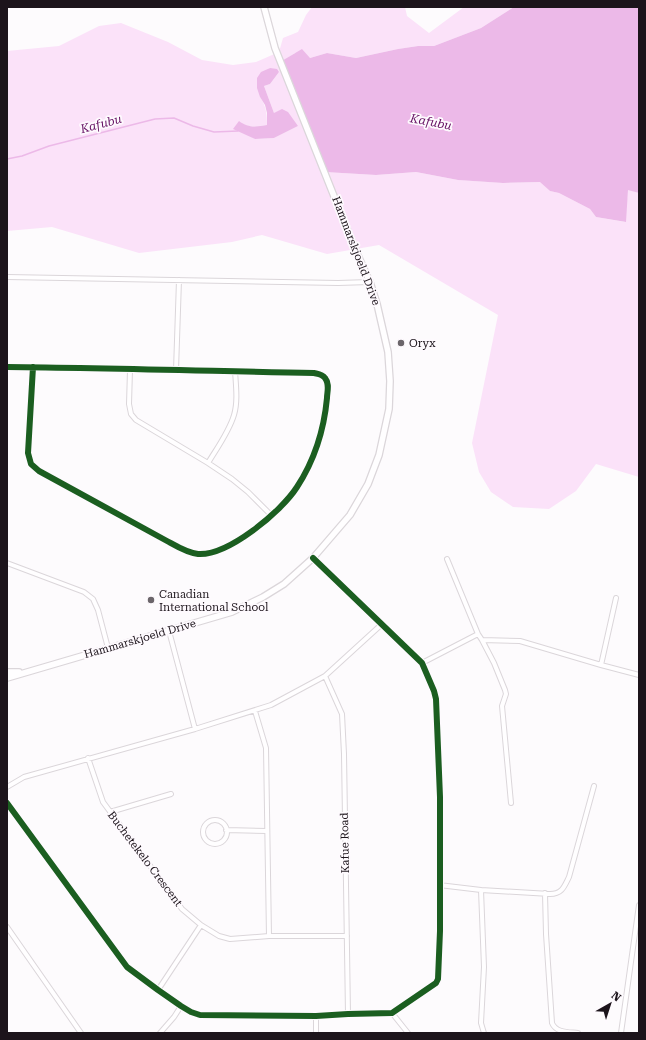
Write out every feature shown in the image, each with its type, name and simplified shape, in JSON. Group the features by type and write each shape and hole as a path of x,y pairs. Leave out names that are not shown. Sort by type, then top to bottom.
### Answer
{"main road":[{"name":"Hammarskjoeld Drive","path":"7,678 232,612 263,597 284,584 313,558 339,530 350,515 368,484 383,441 389,408 390,381 388,352 384,331 370,282 355,249 278,55 264,7"},
{"name":"Hammarskjoeld Drive","path":"7,672 27,672"}],"street":[{"path":"7,277 338,283 370,282"},
{"path":"176,370 179,280"},
{"path":"7,367 34,367 130,370 235,371 321,374 326,378 328,384 322,431 311,460 296,488 272,516 246,535 226,546 209,553 197,554 183,550 39,471 31,464 28,453 34,367"},
{"path":"130,370 129,404 131,414 136,420 208,463 248,492 272,516"},
{"path":"208,463 234,415 236,402 235,371"},
{"path":"7,803 127,967 191,1012 200,1015 316,1016 392,1013 430,988 438,979 440,931 440,797 436,699 434,691 422,662 313,558"},
{"path":"447,559 478,634 494,663 505,690 506,694 502,706 511,803"},
{"path":"7,562 84,592 94,599 108,648"},
{"path":"601,665 616,598"},
{"path":"7,786 24,776 195,729 271,705 324,676 382,624"},
{"path":"169,631 195,729"},
{"path":"422,662 478,634"},
{"path":"482,640 520,641 639,675"},
{"name":"Kafue Road","path":"324,676 342,714 348,1014"},
{"path":"255,711 266,748 268,791 267,831 269,936"},
{"name":"Buchetekelo Crescent","path":"88,758 103,802 182,909 201,925 219,936 230,939 269,936 347,936"},
{"path":"439,885 482,890 559,893 569,877 594,786"},
{"path":"110,812 171,794"},
{"path":"215,820 220,821 226,830 224,840 220,843 214,844 209,842 205,839 203,834 203,829 206,824 215,820"},
{"path":"226,830 267,831"},
{"path":"482,890 484,967 481,1023 484,1033"},
{"path":"545,893 546,934 552,1023 554,1027 559,1030 578,1033"},
{"path":"621,1033 639,905"},
{"path":"158,990 201,925"},
{"path":"7,927 81,1033"},
{"path":"160,1033 174,1017 181,1006"},
{"path":"392,1013 408,1033"},
{"path":"316,1016 316,1033"}],"shaded area":[{"path":"312,7 405,7 407,16 429,33 464,7 514,7 481,28 434,46 418,46 398,49 356,58 327,53 310,58 295,53 281,62 325,172 376,175 416,172 458,180 503,183 541,182 550,191 559,193 590,209 596,217 625,222 628,189 639,193 639,477 596,464 576,491 549,509 513,507 491,492 479,472 472,443 498,315 379,245 327,254 262,235 232,242 139,253 52,227 7,231 7,51 59,46 99,26 121,23 168,42 202,60 233,65 256,62 279,52 283,38 298,32 306,15","holes":["269,68 279,72 270,84 264,86 274,113 298,126 274,138 255,139 245,133 239,122 252,126 267,125 266,110 260,97"]}],"water":[{"path":"514,7 639,7 639,193 628,190 626,222 596,217 590,209 559,193 550,191 540,182 503,183 458,180 416,172 376,175 325,172 280,62 302,49 310,58 327,53 356,58 398,49 418,46 434,46 481,28"},
{"path":"270,68 277,69 279,72 270,84 264,86 274,113 282,109 288,112 298,126 274,138 255,139 233,129 239,121 246,125 252,126 267,125 267,113 257,88 257,78 261,72"}],"waterway":[{"name":"Kafubu","path":"7,159 22,156 49,146 155,119 174,118 193,126 214,132 238,131"}],"cycle path":[{"path":"7,367 45,367 314,373 320,374 327,380 328,388 326,410 321,433 313,456 303,477 289,497 267,520 253,531 224,548 210,553 198,554 178,547 39,471 31,464 28,453 33,367"},
{"path":"7,803 127,967 191,1012 200,1015 316,1016 392,1013 436,983 438,979 440,931 440,797 436,699 434,691 422,663 313,558"}],"place":[{"name":"Oryx","path":"401,343"},
{"name":"Canadian International School","path":"151,600"}]}
